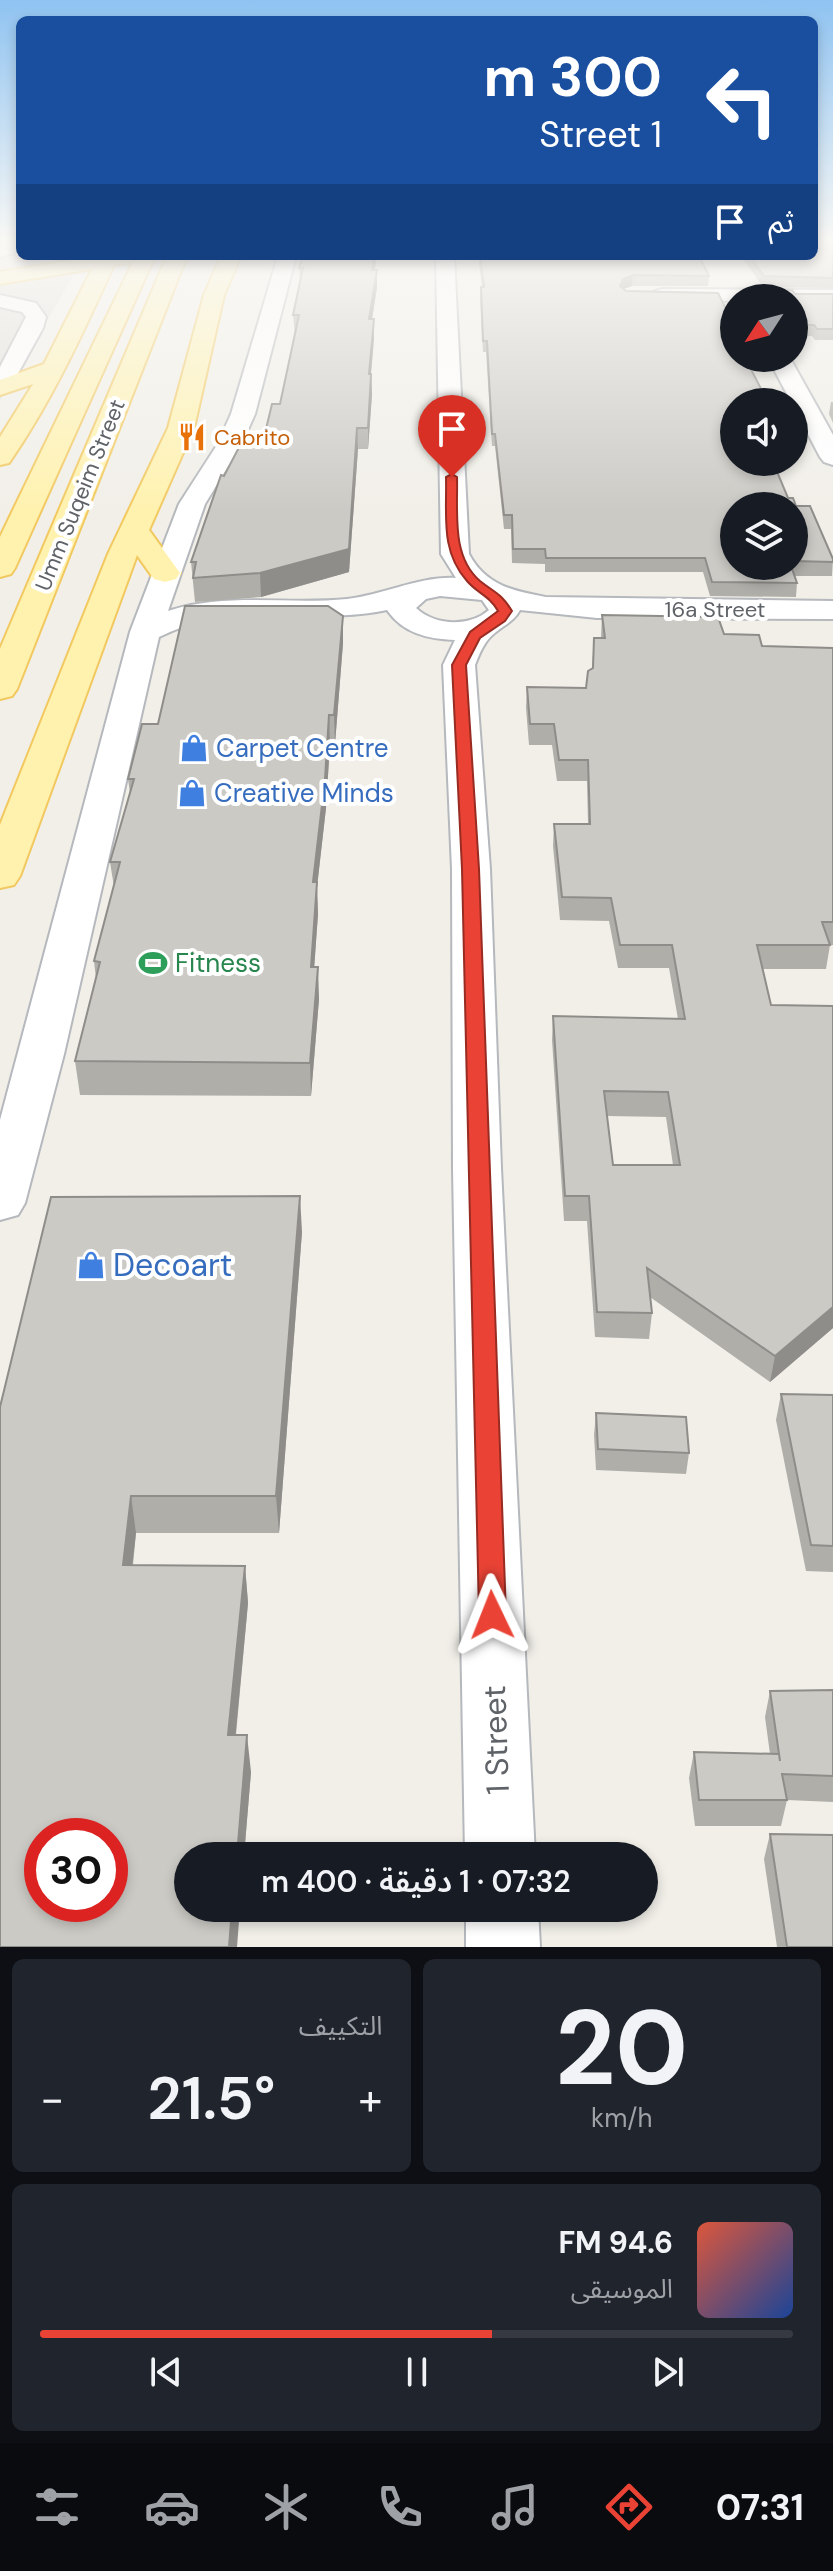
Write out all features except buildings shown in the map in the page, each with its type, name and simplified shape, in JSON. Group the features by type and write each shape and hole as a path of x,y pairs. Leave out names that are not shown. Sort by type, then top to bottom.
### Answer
{"main road":[{"path":"3,468 54,368 60,330"},
{"name":"Umm Suqeim Street","path":"0,568 111,330"},
{"name":"Umm Suqeim Street","path":"0,689 147,330"},
{"path":"0,876 114,529 181,428 205,330"},
{"path":"0,387 54,368"},
{"path":"137,463 162,418 190,388"},
{"path":"114,529 162,581"},
{"path":"27,626 56,601 77,577"}],"street":[{"path":"0,387 32,330"},
{"path":"0,1203 42,1054 145,632 192,504 229,445 243,414 266,330"},
{"path":"447,330 455,554 484,621"},
{"path":"787,372 796,388"},
{"path":"808,388 821,388"},
{"path":"808,410 833,457"},
{"path":"419,609 455,554"},
{"path":"162,581 194,604 226,609 419,609 455,631 484,621"},
{"path":"419,609 450,587 484,621"},
{"path":"145,632 175,618 226,609"},
{"path":"419,609 446,645 484,621"},
{"name":"16a Street","path":"484,621 597,609 833,610"},
{"name":"1 Street","path":"484,621 471,869 477,1168 500,1842"},
{"path":"502,1922 503,1947"}],"shaded area":[{"path":"0,330 41,330 0,400"}],"place":[{"name":"Cabrito","path":"192,437"},
{"name":"Carpet Centre","path":"194,748"},
{"name":"Creative Minds","path":"192,793"},
{"name":"Fitness","path":"153,963"},
{"name":"Decoart","path":"91,1265"}],"route":[{"path":"452,477 453,541 458,564 476,584 504,604 505,611 501,618 474,635 459,665 471,869 477,1168 492,1615"}]}
